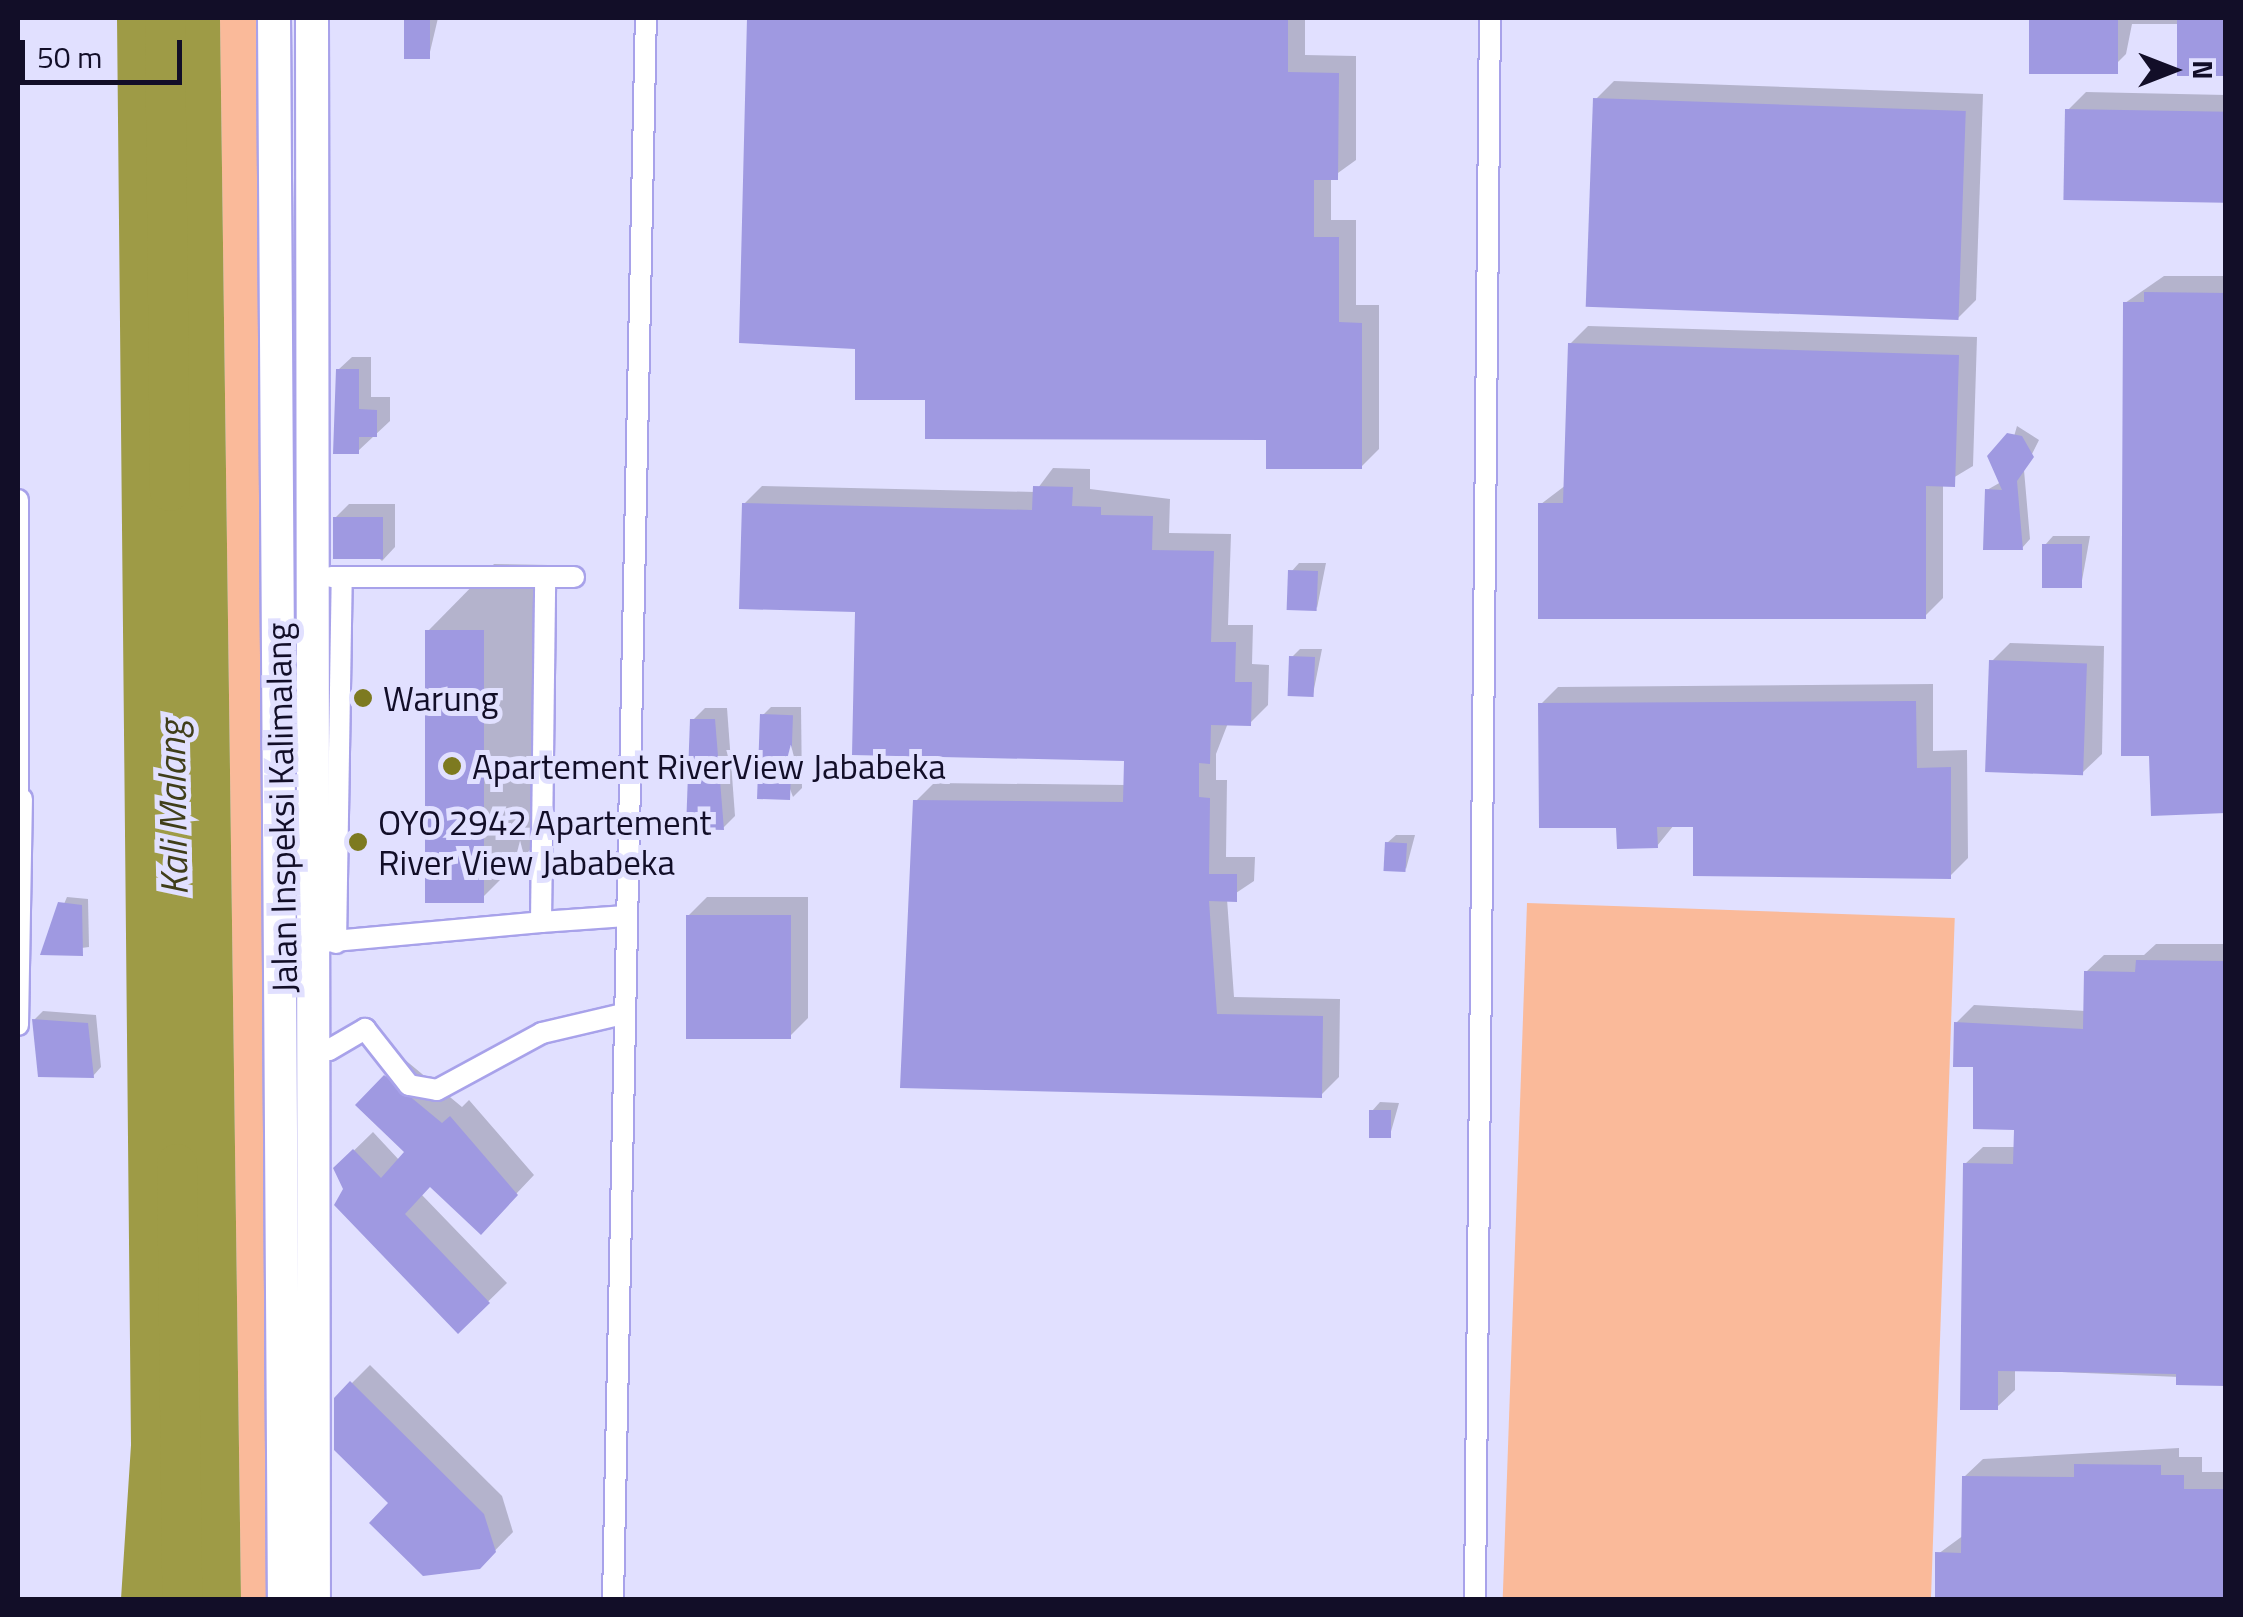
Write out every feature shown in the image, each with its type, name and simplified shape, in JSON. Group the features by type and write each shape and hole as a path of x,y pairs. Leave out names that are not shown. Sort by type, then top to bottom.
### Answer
{"main road":[{"name":"Jalan Inspeksi Kalimalang","path":"274,18 284,1600"},
{"name":"Jalan Inspeksi Kalimalang","path":"312,18 328,577 324,943 313,1048 314,1600"}],"street":[{"path":"613,1600 646,18"},
{"path":"1475,1600 1490,18"},
{"path":"18,500 18,1026"},
{"path":"328,577 574,577"},
{"path":"541,922 546,578"},
{"path":"324,943 626,916"},
{"path":"313,1048 365,1030 408,1084 437,1090 542,1033 624,1014"}],"shaded area":[{"path":"220,18 275,18 284,1600 241,1599"},
{"path":"1527,903 1955,918 1931,1600 1503,1600"}],"water":[{"path":"117,18 220,18 241,1599 121,1599 131,1445"}],"building":[{"path":"404,18 430,18 430,59 404,59"},
{"path":"747,18 1288,18 1288,72 1339,73 1338,180 1314,180 1314,237 1339,237 1339,322 1362,323 1362,469 1266,469 1266,440 925,439 925,400 855,400 855,349 739,343"},
{"path":"2029,18 2118,18 2118,74 2029,74"},
{"path":"2177,18 2226,18 2226,76 2177,76"},
{"path":"1593,98 1966,111 1958,320 1586,307"},
{"path":"2065,109 2226,112 2224,203 2063,200"},
{"path":"2144,292 2226,293 2226,813 2151,816 2149,756 2121,756 2123,302 2144,302"},
{"path":"1568,343 1959,355 1955,487 1926,486 1926,619 1538,619 1538,503 1563,503"},
{"path":"336,369 359,369 359,409 377,410 377,437 359,437 359,454 333,454"},
{"path":"2007,433 2022,436 2034,457 2017,481 2023,550 1983,550 1985,489 2002,490 1987,456"},
{"path":"1033,486 1073,487 1072,506 1101,507 1101,515 1153,516 1152,550 1214,551 1211,642 1236,642 1235,682 1252,682 1251,726 1211,725 1210,764 1199,763 1199,797 1210,798 1209,874 1237,874 1237,902 1209,901 1217,1014 1323,1016 1322,1098 900,1088 913,800 1123,802 1124,761 852,755 855,612 739,609 742,503 1032,510"},
{"path":"333,517 383,517 383,559 333,559"},
{"path":"2042,544 2082,544 2082,588 2042,588"},
{"path":"1288,570 1318,571 1317,611 1287,610"},
{"name":"Apartement RiverView Jababeka","path":"425,630 484,630 484,903 425,903"},
{"path":"1289,656 1315,657 1314,697 1288,696"},
{"path":"1989,660 2087,663 2083,775 1985,772"},
{"path":"1916,701 1917,768 1951,767 1951,879 1693,876 1693,827 1657,827 1658,848 1617,849 1616,828 1539,828 1538,703"},
{"path":"760,714 793,715 790,800 757,799"},
{"path":"690,719 715,719 724,830 686,829"},
{"path":"1385,842 1407,843 1405,872 1383,871"},
{"path":"58,902 82,905 83,956 40,955"},
{"path":"686,915 791,915 791,1039 686,1039"},
{"path":"2136,960 2226,961 2226,1386 2176,1385 2176,1374 1998,1371 1998,1410 1960,1410 1963,1163 2013,1164 2014,1130 1973,1129 1973,1067 1953,1067 1954,1022 2083,1029 2084,971 2135,972"},
{"path":"32,1019 88,1023 94,1078 38,1077"},
{"path":"384,1075 442,1123 450,1116 518,1195 481,1235 430,1187 405,1214 490,1303 458,1334 334,1205 343,1189 333,1168 353,1149 381,1178 404,1152 355,1105"},
{"path":"1369,1110 1391,1110 1391,1138 1369,1138"},
{"path":"350,1381 484,1514 496,1552 480,1569 423,1576 369,1523 388,1503 334,1450 334,1398"},
{"path":"2074,1464 2161,1465 2161,1475 2184,1475 2184,1489 2226,1489 2226,1600 1935,1600 1935,1552 1961,1553 1962,1476 2074,1477"}],"waterway":[{"name":"Kali Malang","path":"165,18 170,491"},
{"name":"Kali Malang","path":"177,1164 182,1600"}],"place":[{"name":"Warung","path":"363,698"},
{"name":"Apartement RiverView Jababeka","path":"452,766"},
{"name":"OYO 2942 Apartement River View Jababeka","path":"358,842"}]}
